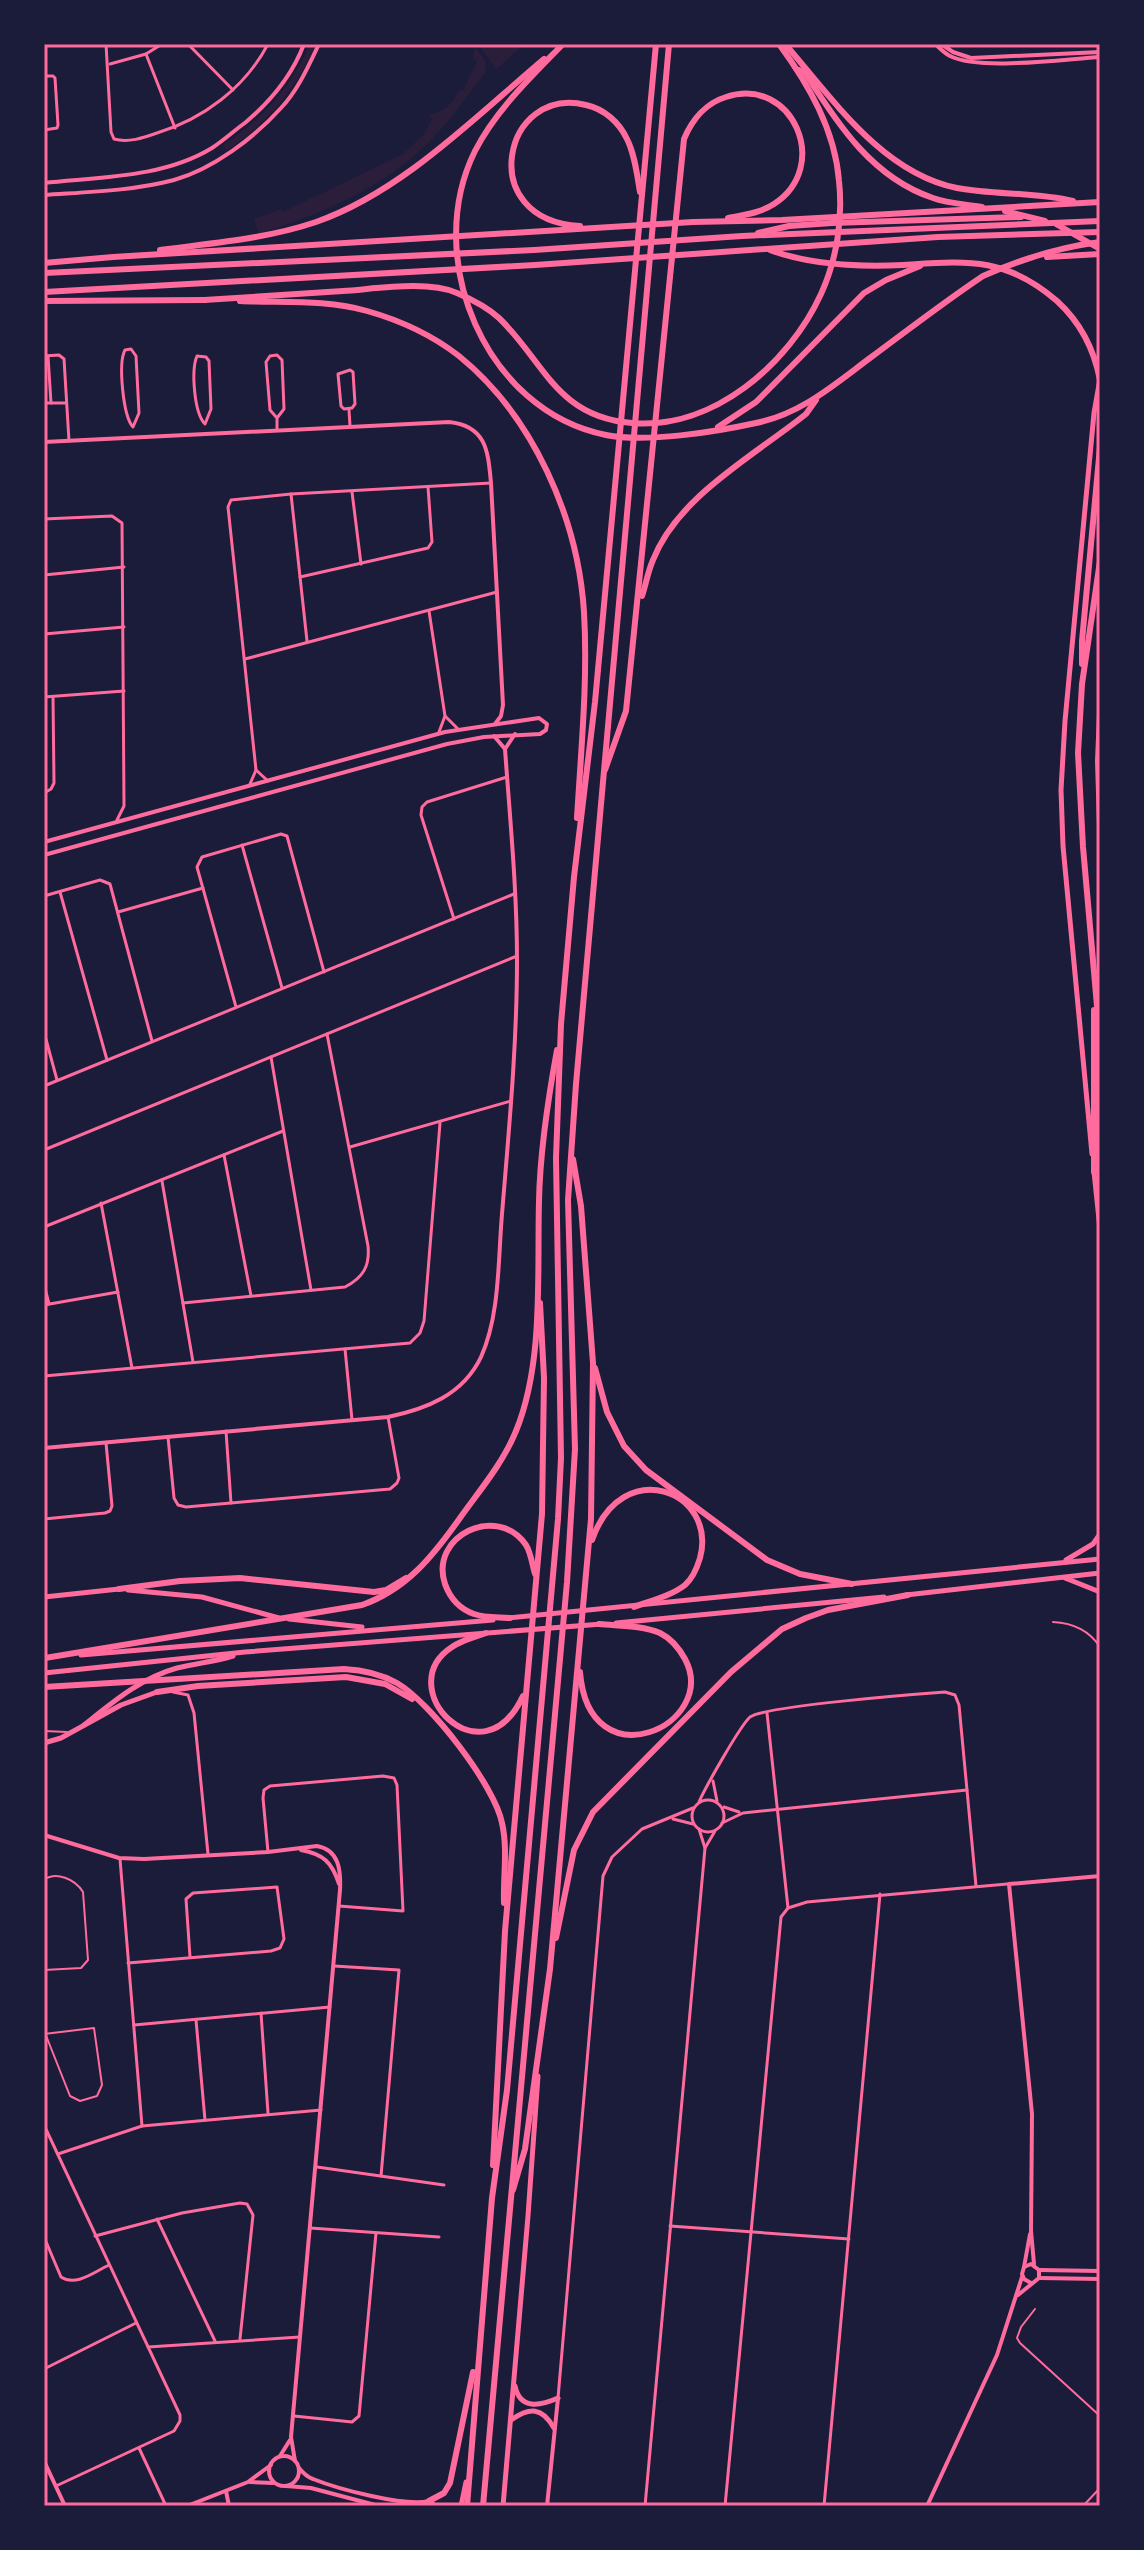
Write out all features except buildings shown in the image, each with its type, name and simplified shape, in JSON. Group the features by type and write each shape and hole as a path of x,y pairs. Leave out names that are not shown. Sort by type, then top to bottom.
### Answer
{"highway":[{"path":"562,44 488,128 463,180 457,208 455,246 458,275 479,333 489,351 531,397 563,420 604,435 641,439 758,423 786,414 816,398 983,276 1008,265 1075,245 1100,242"},
{"path":"113,257 287,231 346,209 410,171 562,44"},
{"path":"467,2506 479,2341 492,2198 507,2090 561,1458 556,1158 561,1024 574,877 595,702 656,44"},
{"path":"483,2506 567,1582 575,1449 568,1200 602,778 669,44"},
{"path":"204,300 390,288 455,292 496,315 549,382 565,397 593,413 615,421 647,424 669,422 696,414 750,383 773,362 800,329 826,280 838,230 839,179 833,144 823,115 782,44"},
{"path":"782,44 863,132 881,149 916,171 954,187 1057,197 1077,202"},
{"path":"799,70 806,74 857,146 883,172 910,189 933,198 1029,217 1070,230 1100,252"},
{"path":"602,778 626,711 684,139 703,110 721,99 739,93 755,94 775,102 794,120 801,135 803,150 796,179 784,196 766,208 708,222"},
{"path":"607,228 552,222 528,206 520,195 513,182 512,151 517,137 539,112 566,103 582,103 609,116 618,125 631,149 642,200"},
{"path":"44,263 708,222 1100,202"},
{"path":"742,236 808,224 1029,217"},
{"path":"44,273 534,250 742,236 1100,221"},
{"path":"44,292 535,265 938,237 1100,232"},
{"path":"766,249 798,258 831,262 900,265 971,262 1015,273 1065,309 1091,346 1100,379"},
{"path":"1036,258 1100,252"},
{"path":"715,429 756,402 864,293 886,280 931,262"},
{"path":"44,301 204,300 321,304 363,310 396,321 426,335 460,357 505,406 528,438 548,476 570,530 584,609 583,708 574,877"},
{"path":"637,615 652,561 680,516 698,497 806,414 816,398"},
{"path":"1100,447 1082,641 1078,777 1100,1040"},
{"path":"1082,684 1100,561"},
{"path":"1100,713 1100,826"},
{"path":"1094,983 1094,1172"},
{"path":"44,1658 377,1600 402,1586 438,1550 489,1478 516,1431 526,1400 536,1320 542,1151 561,1024"},
{"path":"550,1969 589,1551 593,1363 581,1206 572,1148"},
{"path":"492,2198 497,2041 505,1931 542,1514 544,1378 538,1255"},
{"path":"593,1363 600,1378 607,1412 624,1446 646,1470 767,1560 800,1574 852,1584"},
{"path":"589,1551 602,1516 628,1493 657,1490 670,1493 689,1508 696,1518 702,1542 694,1575 674,1592 634,1607"},
{"path":"510,1618 471,1614 453,1601 443,1578 443,1564 451,1545 459,1535 478,1527 498,1526 509,1530 530,1552 536,1585"},
{"path":"119,1589 180,1581 240,1578 374,1592 386,1590 419,1569"},
{"path":"509,2203 525,2149 550,1969 574,1850 593,1812 731,1672 782,1629 828,1610 908,1595"},
{"path":"579,1657 582,1695 596,1719 606,1727 635,1735 661,1730 679,1713 689,1688 689,1676 687,1664 672,1640 646,1629 599,1624"},
{"path":"486,1633 452,1647 438,1662 432,1694 441,1712 459,1728 483,1732 502,1725 525,1693"},
{"path":"44,1687 330,1670 378,1674 406,1690 427,1709 480,1775 498,1807 503,1824 505,1931"},
{"path":"157,1692 198,1686 357,1677 385,1684 427,1709"},
{"path":"433,2504 450,2483 479,2341"}],"main road":[{"path":"1100,379 1067,690 1061,790 1066,883 1100,1229"},
{"path":"1062,1563 1093,1544 1100,1534"},
{"path":"44,1658 634,1607 1100,1559"},
{"path":"45,1673 245,1652 599,1624 908,1595 1100,1573"},
{"path":"1060,1577 1100,1592"},
{"path":"44,1597 119,1589 202,1597 283,1619 383,1628"},
{"path":"84,1725 139,1684 157,1675 245,1652"},
{"path":"44,1743 72,1732 121,1705 157,1692"},
{"path":"503,2506 540,2037"},
{"path":"514,2381 518,2396 528,2404 542,2405 558,2398"},
{"path":"510,2421 532,2409 543,2413 554,2428"},
{"path":"461,2506 469,2474"}],"street":[{"path":"106,44 111,132 114,139 122,141 144,138 188,122 233,90 251,71 268,44"},
{"path":"109,64 146,54 162,44"},
{"path":"188,44 233,90"},
{"path":"44,183 154,170 211,148 279,90 304,44"},
{"path":"44,195 122,188 175,179 224,156 281,108 304,75 319,44"},
{"path":"935,44 948,55 968,62 998,63 1100,54"},
{"path":"941,44 961,55 985,58 1100,54"},
{"path":"146,54 175,128"},
{"path":"44,76 55,78 58,125 54,130 44,130"},
{"path":"133,427 139,413 136,356 131,349 125,350 121,358 125,414 133,427 134,438"},
{"path":"51,403 46,356 59,355 64,359 69,441"},
{"path":"277,418 270,410 266,362 270,356 277,355 282,360 284,409 277,418 277,431"},
{"path":"205,424 197,412 194,364 197,356 209,361 211,409 205,424 206,435"},
{"path":"350,370 353,372 355,404 349,409 341,406 338,374 350,370"},
{"path":"44,403 66,403"},
{"path":"349,409 350,426"},
{"path":"44,442 350,426 463,424 475,432 484,444 491,483 503,705 501,716 493,725"},
{"path":"249,786 256,770 228,507 231,500 491,483"},
{"path":"300,577 429,547 432,542 428,487"},
{"path":"351,491 361,564"},
{"path":"291,494 307,643"},
{"path":"44,519 117,517 123,526 124,806 115,823"},
{"path":"44,575 124,567"},
{"path":"245,660 497,592"},
{"path":"429,611 445,716 437,734"},
{"path":"44,634 124,627"},
{"path":"44,697 124,691"},
{"path":"44,793 54,783 53,697"},
{"path":"503,705 515,722"},
{"path":"445,716 459,730"},
{"path":"44,842 437,734 539,718 545,721 547,727 540,734 494,736 447,744 44,855"},
{"path":"505,749 515,734"},
{"path":"44,1448 415,1412 437,1403 468,1377 480,1359 492,1318 516,1052 517,956 507,777 505,749 494,736"},
{"path":"44,744 53,743"},
{"path":"256,770 268,781"},
{"path":"454,919 421,815 422,807 427,802 507,777"},
{"path":"124,806 134,817"},
{"path":"236,1007 197,864 200,858 281,834 289,838 324,972"},
{"path":"242,845 282,989"},
{"path":"44,896 105,880 111,885 153,1041"},
{"path":"118,912 203,888"},
{"path":"60,892 107,1060"},
{"path":"44,1086 514,894"},
{"path":"44,1150 517,956"},
{"path":"44,1032 57,1080"},
{"path":"183,1303 345,1287 354,1282 367,1266 368,1246 327,1034"},
{"path":"271,1057 311,1290"},
{"path":"349,1148 511,1101"},
{"path":"44,1376 410,1343 420,1333 424,1321 440,1123"},
{"path":"44,1227 283,1131"},
{"path":"224,1155 251,1296"},
{"path":"162,1181 193,1363"},
{"path":"101,1203 132,1368"},
{"path":"44,1284 46,1304 118,1292"},
{"path":"345,1349 352,1420"},
{"path":"168,1437 176,1503 186,1507 390,1489 399,1478 388,1417"},
{"path":"226,1431 231,1503"},
{"path":"44,1519 110,1511 106,1443"},
{"path":"1053,1622 1078,1626 1100,1647"},
{"path":"157,1692 181,1693 191,1700 209,1857"},
{"path":"547,2506 603,1876 612,1857 642,1829 693,1808 699,1802 751,1717 767,1711 945,1692 955,1695 959,1705 976,1886"},
{"path":"725,2506 779,1925 788,1908 767,1711"},
{"path":"44,1731 72,1732"},
{"path":"268,1852 263,1798 264,1790 270,1786 383,1776 394,1778 397,1785 403,1911 339,1906"},
{"path":"714,1777 714,1793 724,1813 722,1823"},
{"path":"705,1848 722,1823 743,1813 967,1790"},
{"path":"699,1802 706,1799 743,1813"},
{"path":"693,1808 694,1825"},
{"path":"669,1818 708,1832 716,1830"},
{"path":"645,2506 705,1848 699,1829"},
{"path":"44,1835 119,1858 209,1857 317,1846 330,1850 339,1866 339,1906 291,2437 295,2461 313,2480 409,2503 433,2504"},
{"path":"119,1858 142,2126"},
{"path":"44,1880 51,1876 71,1879 78,1883 83,1892 88,1960 81,1968 44,1970"},
{"path":"788,1908 807,1902 880,1894 1100,1876"},
{"path":"1009,1884 1032,2114 1031,2231 1034,2264 1039,2270 1039,2278"},
{"path":"128,1963 190,1957 280,1948 284,1939 277,1887 193,1893 186,1899 190,1957"},
{"path":"824,2506 880,1894"},
{"path":"334,1966 399,1970 381,2176"},
{"path":"134,2025 330,2007"},
{"path":"261,2013 268,2114"},
{"path":"196,2019 205,2120"},
{"path":"94,2028 102,2085 97,2096 80,2101 70,2096 45,2034 94,2028"},
{"path":"57,2154 142,2126 321,2110"},
{"path":"44,2125 180,2415 174,2431 56,2486"},
{"path":"44,2145 52,2142"},
{"path":"315,2167 444,2185"},
{"path":"95,2236 157,2219 247,2204 253,2215 240,2339"},
{"path":"157,2219 215,2341"},
{"path":"670,2226 849,2239"},
{"path":"310,2228 439,2237"},
{"path":"927,2506 997,2355 1018,2295 1031,2231"},
{"path":"293,2416 352,2422 359,2416 376,2233"},
{"path":"44,2237 61,2277 67,2281 75,2282 109,2265"},
{"path":"1024,2267 1034,2264"},
{"path":"1039,2270 1100,2271"},
{"path":"1022,2277 1031,2283"},
{"path":"1018,2295 1039,2278 1100,2279"},
{"path":"1035,2309 1021,2327 1017,2338 1020,2343 1100,2416"},
{"path":"44,2369 136,2323"},
{"path":"147,2347 300,2337"},
{"path":"187,2506 248,2482 279,2457 291,2437"},
{"path":"138,2446 166,2506"},
{"path":"279,2457 295,2461"},
{"path":"44,2461 65,2506"},
{"path":"271,2465 271,2477 277,2484"},
{"path":"286,2486 296,2480 299,2468"},
{"path":"248,2482 311,2488 379,2506"},
{"path":"1083,2506 1100,2488"},
{"path":"226,2491 229,2506"}],"shaded area":[{"path":"310,44 316,44 290,90 255,129 226,151 223,145 251,125 285,88"},
{"path":"482,44 506,47 525,44 496,69 481,48"},
{"path":"475,47 486,62 485,73 445,124 412,157 351,198 259,234 254,219 281,209 283,212 403,154 425,133 432,119 429,115 444,109 459,90 463,91 477,61 473,58"}]}
